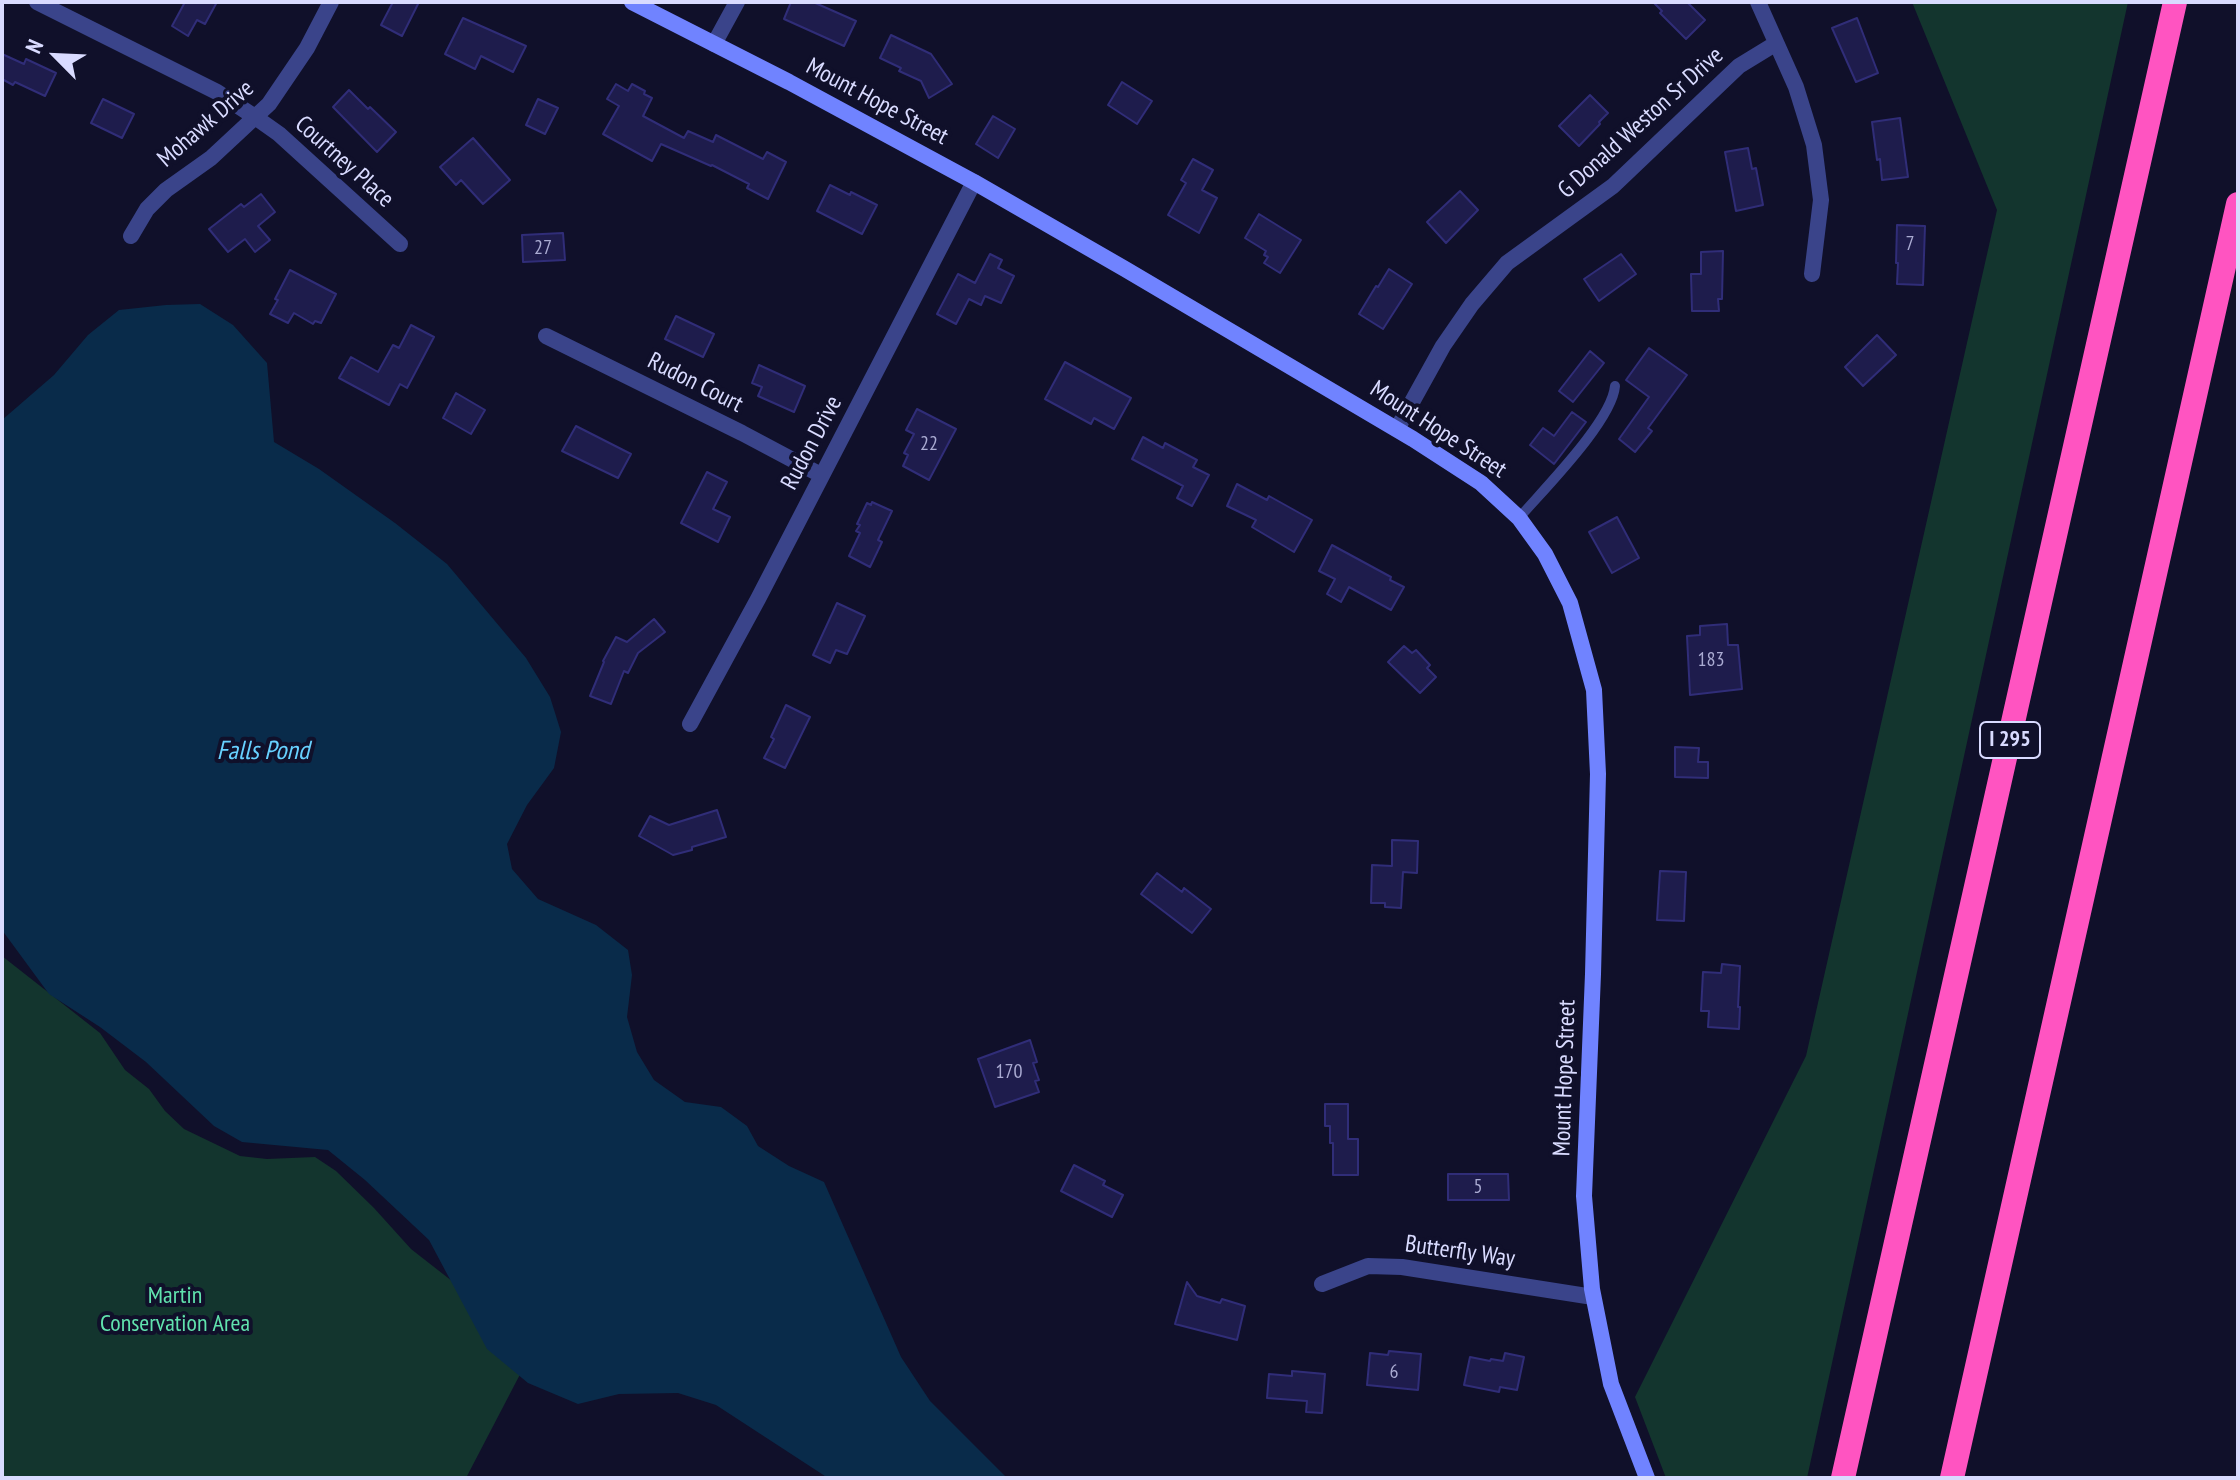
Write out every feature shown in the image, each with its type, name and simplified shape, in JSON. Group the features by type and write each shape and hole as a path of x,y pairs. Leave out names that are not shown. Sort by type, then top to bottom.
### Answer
{"highway":[{"name":"I 295","path":"1843,1478 2175,2"},
{"path":"1952,1478 2238,204"}],"street":[{"name":"Courtney Place","path":"37,2 217,92 255,117 279,134 400,244"},
{"name":"Mohawk Drive","path":"131,236 147,209 166,190 211,158 269,104 307,48 331,2"},
{"name":"Mount Hope Street","path":"632,2 974,182 1397,429 1481,483 1519,518 1545,554 1570,603 1594,690 1598,774 1584,1196 1593,1297 1611,1384 1647,1478"},
{"path":"714,44 737,2"},
{"path":"1758,2 1796,87 1814,145 1821,200 1812,274"},
{"name":"G Donald Weston Sr Drive","path":"1397,429 1443,346 1472,304 1507,263 1613,186 1739,66 1775,44"},
{"name":"Rudon Drive","path":"690,724 974,182"},
{"name":"Rudon Court","path":"546,336 821,475"},
{"name":"Butterfly Way","path":"1322,1284 1368,1266 1402,1267 1593,1297"}],"lane":[{"path":"1519,518 1597,426 1614,395 1615,386"}],"green space":[{"path":"1912,2 2128,2 1807,1478 1666,1478 1635,1397 1806,1056 1997,210"},
{"name":"Martin Conservation Area","path":"2,956 100,1033 125,1070 149,1089 165,1111 184,1129 240,1156 267,1159 315,1157 336,1171 411,1249 475,1299 539,1338 466,1478 2,1478"}],"water":[{"name":"Falls Pond","path":"200,304 233,325 267,363 274,442 319,469 447,564 526,658 550,697 561,732 554,768 527,805 507,844 512,869 538,899 596,925 628,950 632,975 627,1017 637,1052 654,1080 685,1102 721,1107 747,1126 758,1146 789,1166 824,1182 901,1357 930,1401 1007,1478 828,1478 716,1405 678,1393 619,1394 578,1404 528,1383 487,1349 429,1240 365,1180 328,1150 242,1142 214,1126 146,1062 49,994 2,930 2,420 54,375 88,335 119,310"}],"building":[{"path":"185,2 217,2 205,24 197,20 188,36 172,26"},
{"path":"393,2 419,2 402,36 381,25"},
{"path":"791,2 813,2 856,21 844,46 784,19"},
{"path":"1653,2 1687,2 1705,20 1686,39"},
{"path":"463,18 526,46 513,72 481,56 475,69 445,54"},
{"path":"1857,18 1878,73 1856,82 1832,28"},
{"path":"891,35 931,54 952,84 929,98 921,81 880,58"},
{"path":"2,54 24,64 26,59 56,73 45,96 2,79"},
{"path":"1122,82 1152,101 1137,124 1108,105"},
{"path":"616,84 628,91 632,84 645,91 644,94 652,98 643,116 684,138 688,131 713,142 716,135 763,159 767,152 786,162 768,199 747,188 749,184 661,144 652,161 603,134 619,106 607,99"},
{"path":"349,90 396,132 377,152 333,107"},
{"path":"1590,95 1608,113 1579,146 1559,126"},
{"path":"103,99 134,114 122,138 91,123"},
{"path":"538,99 558,108 545,134 526,125"},
{"path":"993,116 1015,129 998,158 976,144"},
{"path":"1900,118 1908,177 1882,180 1872,122"},
{"path":"473,138 510,180 483,204 461,180 456,185 440,167"},
{"path":"1748,148 1752,169 1756,168 1763,205 1736,211 1725,152"},
{"path":"1193,159 1213,170 1202,190 1217,198 1199,233 1168,215 1186,183 1181,180"},
{"path":"830,185 877,205 862,234 817,211"},
{"path":"1460,191 1478,210 1446,243 1427,222"},
{"path":"261,194 275,212 258,226 270,240 255,252 245,239 228,252 209,229 241,204 244,207"},
{"path":"1259,214 1301,240 1280,273 1264,263 1268,257 1264,255 1266,251 1245,238"},
{"path":"1897,225 1925,226 1923,285 1897,284"},
{"path":"563,233 565,260 523,262 522,235"},
{"path":"1723,251 1719,311 1692,311 1691,274 1701,274 1701,252"},
{"path":"990,254 1002,260 998,268 1014,276 1001,303 985,296 981,305 969,299 956,324 937,314 958,274 975,283"},
{"path":"1621,254 1636,274 1599,301 1584,279"},
{"path":"1389,269 1412,284 1383,329 1359,314"},
{"path":"290,270 336,294 321,323 315,321 313,324 294,313 288,323 270,314"},
{"path":"676,316 714,334 703,357 665,339"},
{"path":"411,325 434,337 407,388 400,384 389,405 339,378 351,357 378,372 393,345 399,348"},
{"path":"1877,335 1896,355 1863,386 1845,367"},
{"path":"1649,348 1687,375 1648,428 1652,431 1635,452 1619,439 1649,397 1626,380"},
{"path":"1590,351 1604,363 1573,402 1559,391"},
{"path":"1065,362 1131,398 1114,429 1094,418 1091,424 1045,399"},
{"path":"759,365 805,386 794,412 758,396 762,387 752,383"},
{"path":"456,393 485,410 471,434 443,418"},
{"path":"917,409 956,429 929,480 903,466 908,455 904,453 914,434 906,430"},
{"path":"1572,412 1586,422 1554,464 1530,445 1543,428 1554,436"},
{"path":"576,426 631,454 618,478 562,451"},
{"path":"1143,437 1163,448 1165,443 1197,460 1193,467 1209,475 1192,506 1177,498 1183,486 1132,459"},
{"path":"707,472 727,482 713,509 730,517 718,542 681,523"},
{"path":"1237,484 1267,500 1269,496 1312,520 1294,552 1252,527 1256,520 1227,506"},
{"path":"872,502 892,511 878,540 882,542 870,567 849,556 860,533 856,531 860,525 857,524 867,503 871,505"},
{"path":"1617,517 1639,558 1612,573 1589,532"},
{"path":"1332,545 1404,587 1391,610 1349,587 1341,602 1327,594 1335,579 1319,571"},
{"path":"837,603 865,616 847,654 836,650 830,663 813,655"},
{"path":"654,619 665,632 638,653 628,673 624,671 611,704 590,696 616,637 627,642"},
{"path":"1727,624 1728,645 1738,645 1742,689 1690,695 1687,636 1700,635 1700,626"},
{"path":"1404,646 1412,653 1416,650 1436,677 1420,693 1388,662"},
{"path":"786,705 810,717 785,768 764,758"},
{"path":"1675,747 1699,748 1698,762 1708,762 1708,778 1675,777"},
{"path":"717,810 726,837 692,847 692,850 673,855 639,836 650,816 669,825"},
{"path":"1392,840 1418,841 1417,873 1403,872 1401,908 1371,903 1372,865 1392,866"},
{"path":"1660,871 1686,872 1684,921 1657,920"},
{"path":"1157,873 1182,892 1184,888 1211,909 1192,933 1141,894"},
{"path":"1722,964 1740,966 1739,1029 1708,1027 1709,1011 1701,1011 1703,972 1721,973"},
{"path":"1030,1040 1037,1062 1033,1063 1039,1080 1035,1081 1039,1092 995,1107 978,1059"},
{"path":"1325,1104 1348,1104 1348,1139 1358,1139 1358,1175 1333,1175 1333,1143 1330,1143 1330,1126 1325,1126"},
{"path":"1074,1165 1105,1181 1103,1185 1123,1195 1112,1217 1061,1191"},
{"path":"1448,1174 1508,1174 1509,1200 1448,1200"},
{"path":"1187,1282 1197,1296 1245,1306 1237,1340 1175,1324"},
{"path":"1389,1351 1421,1354 1418,1390 1367,1385 1370,1353 1388,1355"},
{"path":"1505,1353 1524,1357 1517,1390 1500,1387 1499,1392 1464,1385 1470,1357 1503,1361"},
{"path":"1292,1371 1325,1374 1322,1413 1306,1412 1307,1401 1267,1398 1269,1374 1292,1376"}]}
